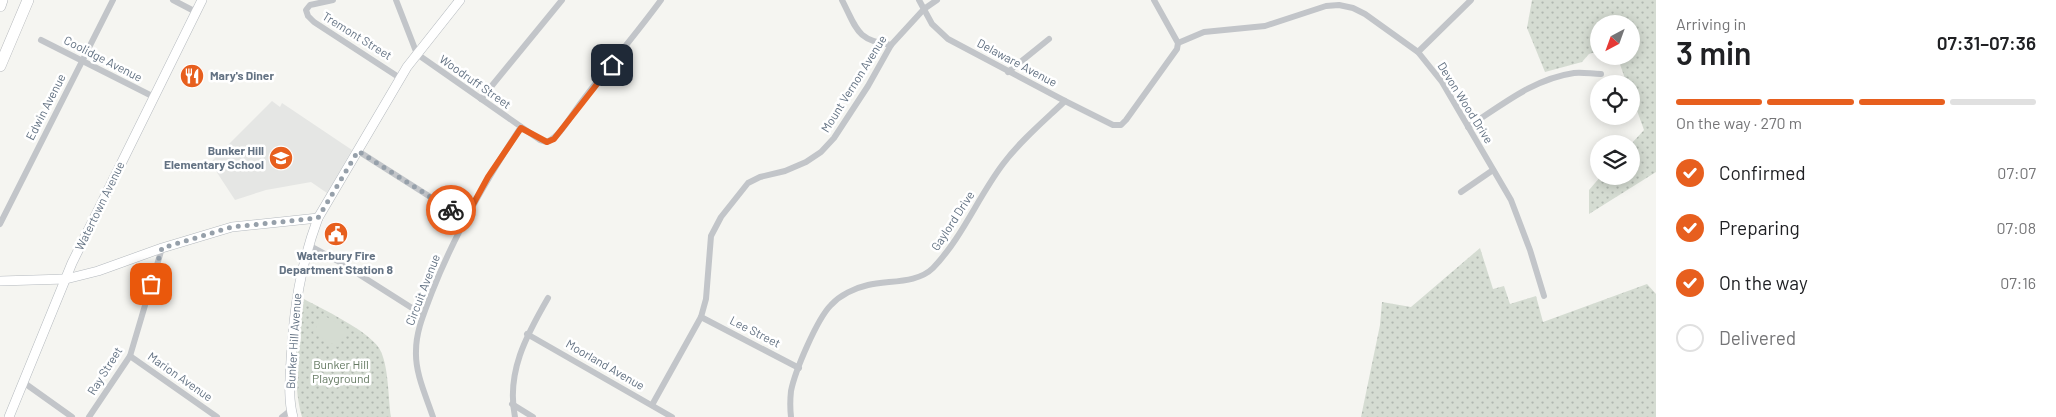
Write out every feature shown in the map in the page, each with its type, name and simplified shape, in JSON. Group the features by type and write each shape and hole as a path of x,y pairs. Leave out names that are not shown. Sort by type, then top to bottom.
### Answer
{"highway":[{"path":"0,6 2,0"},
{"path":"0,66 28,0"}],"main road":[{"name":"Watertown Avenue","path":"9,417 72,263 202,0"},
{"name":"Bunker Hill Avenue","path":"292,413 290,383 296,296 308,245 318,218 400,78 460,0"},
{"path":"0,281 66,279 98,271 162,248 232,227 318,218"}],"street":[{"name":"Edwin Avenue","path":"0,224 113,0"},
{"path":"173,0 196,12"},
{"name":"Tremont Street","path":"333,0 310,5 306,10 308,16 314,22 400,78"},
{"path":"396,0 417,54"},
{"path":"481,99 562,0"},
{"name":"Woodruff Street","path":"417,54 521,128 547,142 559,133 577,107 623,51 661,0"},
{"path":"842,0 863,37 875,43 891,45"},
{"name":"Delaware Avenue","path":"919,0 932,24 948,39 1112,125 1121,125 1126,120 1177,49 1178,43"},
{"name":"Mount Vernon Avenue","path":"652,405 701,317 706,299 711,236 726,211 748,184 760,177 784,171 806,162 821,152 834,138 864,94 891,45 924,9 937,0"},
{"path":"1154,0 1178,43"},
{"path":"1418,52 1471,0"},
{"name":"Devon Wood Drive","path":"1178,43 1204,32 1265,26 1326,6 1339,5 1353,8 1364,14 1418,52 1442,82 1511,200 1521,224 1544,296"},
{"path":"1008,72 1049,39"},
{"name":"Coolidge Avenue","path":"41,40 154,97"},
{"path":"1468,127 1525,90 1541,82 1576,73 1601,74"},
{"name":"Gaylord Drive","path":"791,417 792,389 799,368 816,327 832,304 848,292 867,285 907,280 930,270 949,251 1003,164 1019,145 1065,101"},
{"name":"Circuit Avenue","path":"433,417 417,366 417,335 423,315 465,219 488,177 521,128"},
{"path":"358,151 465,219"},
{"path":"1461,192 1493,170"},
{"path":"308,245 338,261 423,315"},
{"name":"Ray Street","path":"89,417 130,356 162,248"},
{"path":"515,417 512,404 514,372 527,334 548,298"},
{"name":"Lee Street","path":"701,317 799,368"},
{"name":"Moorland Avenue","path":"527,334 672,417"},
{"name":"Marion Avenue","path":"130,356 217,417"},
{"path":"23,382 72,417"},
{"path":"512,404 533,417"},
{"path":"282,417 292,413"}],"shaded area":[{"name":"Bunker Hill Elementary School","path":"272,101 280,107 282,103 352,150 327,193 311,182 266,190 235,200 214,168 208,165"}],"green space":[{"path":"1532,0 1656,0 1656,172 1640,182 1639,135 1644,130 1640,119 1640,75 1624,75 1620,65 1640,65 1640,15 1590,15 1590,54 1582,62 1545,72 1527,28"},
{"path":"1593,185 1635,185 1589,214 1589,190"},
{"path":"1480,248 1493,289 1504,286 1510,304 1536,296 1543,322 1647,284 1656,294 1656,417 1361,417 1380,325 1382,302 1411,307"},
{"name":"Bunker Hill Playground","path":"304,299 355,327 379,348 385,363 391,417 302,417 296,373"},
{"path":"323,315 348,329 338,347 313,333"}],"way so far":[{"path":"151,284 162,248 232,227 318,218 358,151 451,210"}],"place":[{"name":"Mary's Diner","path":"192,76"},
{"name":"Bunker Hill Elementary School","path":"281,158"},
{"name":"Waterbury Fire Department Station 8","path":"336,234"}],"route":[{"path":"451,210 465,219 488,177 521,128 540,140 547,142 554,139 577,107 612,65"}]}
